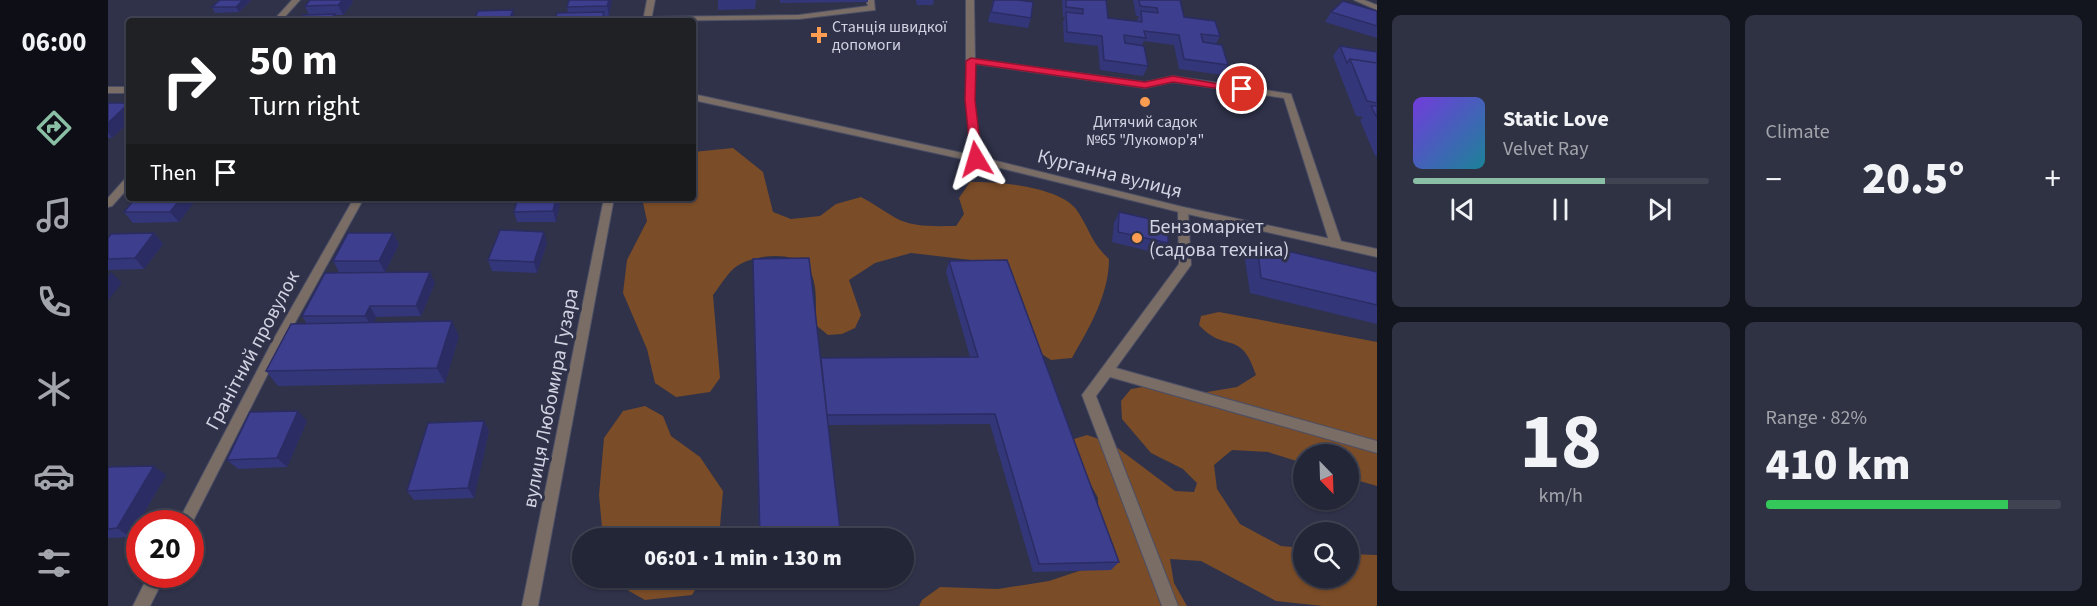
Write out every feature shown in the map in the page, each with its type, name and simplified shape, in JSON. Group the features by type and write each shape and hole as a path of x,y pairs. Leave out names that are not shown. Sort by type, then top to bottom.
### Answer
{"street":[{"path":"280,18 296,0"},
{"path":"647,18 651,0"},
{"path":"696,19 799,17 872,8 870,0"},
{"path":"970,0 970,100 976,159"},
{"path":"1358,0 1377,8"},
{"path":"971,61 1145,85 1173,79 1288,96 1336,244"},
{"path":"108,90 126,90"},
{"name":"Курганна вулиця","path":"696,98 976,159 1183,210 1377,253"},
{"path":"108,204 126,184"},
{"name":"Гранітний провулок","path":"191,510 276,346 357,201"},
{"name":"вулиця Любомира Гузара","path":"530,606 608,201"},
{"path":"1170,606 1089,394 1185,265 1183,210"},
{"path":"1107,371 1377,447"},
{"path":"141,606 151,588"}],"shaded area":[{"path":"733,148 763,172 773,212 791,219 820,216 836,204 861,197 901,221 924,226 956,226 964,214 959,198 970,182 1011,184 1056,195 1068,201 1076,209 1094,241 1109,259 1102,298 1072,358 1051,360 1034,349 997,263 911,253 875,263 849,280 861,315 855,328 842,334 828,335 817,326 814,280 807,267 792,258 783,256 753,259 737,266 727,275 713,295 720,378 710,392 676,397 655,383 647,349 623,293 627,260 647,221 643,201 696,201 696,152"},
{"path":"1219,312 1377,342 1377,486 1359,481 1359,444 1293,444 1293,460 1268,452 1232,450 1214,465 1217,489 1240,524 1281,546 1293,547 1293,588 1359,588 1359,554 1377,555 1377,606 1323,606 1276,601 1201,561 1170,559 1174,583 1187,606 919,606 922,600 940,587 998,589 1049,581 1097,565 1098,498 1072,450 1074,439 1087,435 1111,443 1175,491 1194,492 1197,483 1183,469 1151,453 1122,419 1121,401 1131,389 1160,384 1201,393 1237,387 1256,375 1244,351 1232,343 1208,334 1199,325 1201,316"},
{"path":"645,406 663,416 671,436 700,457 723,491 720,528 602,528 599,495 604,438 623,411"},
{"path":"624,588 696,588 692,595 645,600"}],"building":[{"path":"220,0 243,0 236,7 212,7"},
{"path":"310,0 343,0 338,5 305,6"},
{"path":"569,0 609,0 607,6 567,7"},
{"path":"994,0 1033,2 1031,18 991,12"},
{"path":"1066,0 1106,0 1108,18 1142,22 1141,11 1158,13 1157,8 1140,6 1139,0 1180,0 1184,17 1215,21 1220,36 1201,34 1203,42 1222,45 1228,65 1184,59 1179,35 1144,31 1146,38 1124,35 1125,43 1144,46 1148,66 1104,60 1102,36 1067,32 1066,12 1083,14 1083,9 1066,7"},
{"path":"1343,1 1377,11 1377,26 1331,12"},
{"path":"513,10 510,18 475,18 478,11"},
{"path":"604,12 603,18 556,18 557,13"},
{"path":"335,14 332,18 300,18 303,15"},
{"path":"1340,46 1377,52 1377,63 1350,59 1347,63"},
{"path":"1350,59 1377,63 1377,103 1367,101"},
{"path":"108,103 126,103 126,106 108,123"},
{"path":"1371,106 1377,106 1377,118"},
{"path":"133,201 179,201 170,212 124,212"},
{"path":"517,201 555,201 553,211 514,212"},
{"path":"1119,212 1168,223 1168,243 1118,232"},
{"path":"500,230 544,232 534,262 488,260"},
{"path":"154,233 135,258 108,259 108,238 111,234"},
{"path":"348,233 393,233 379,261 333,261"},
{"path":"1257,244 1377,272 1377,305 1261,278"},
{"path":"809,258 840,528 760,528 753,259"},
{"path":"1007,260 1119,562 1039,564 995,414 827,415 821,358 978,357 949,261"},
{"path":"430,272 416,306 370,306 365,316 302,316 325,273"},
{"path":"452,321 437,368 266,371 291,324"},
{"path":"298,411 277,458 227,460 250,412"},
{"path":"484,421 468,488 407,491 428,423"},
{"path":"154,466 117,528 108,529 108,467"}],"place":[{"name":"Станція швидкої допомоги","path":"819,35"},
{"name":"Дитячий садок №65 \"Лукомор'я\"","path":"1145,102"},
{"name":"Бензомаркет (садова техніка)","path":"1137,238"}],"route":[{"path":"976,159 970,100 971,61 1145,85 1173,79 1242,89"}]}
